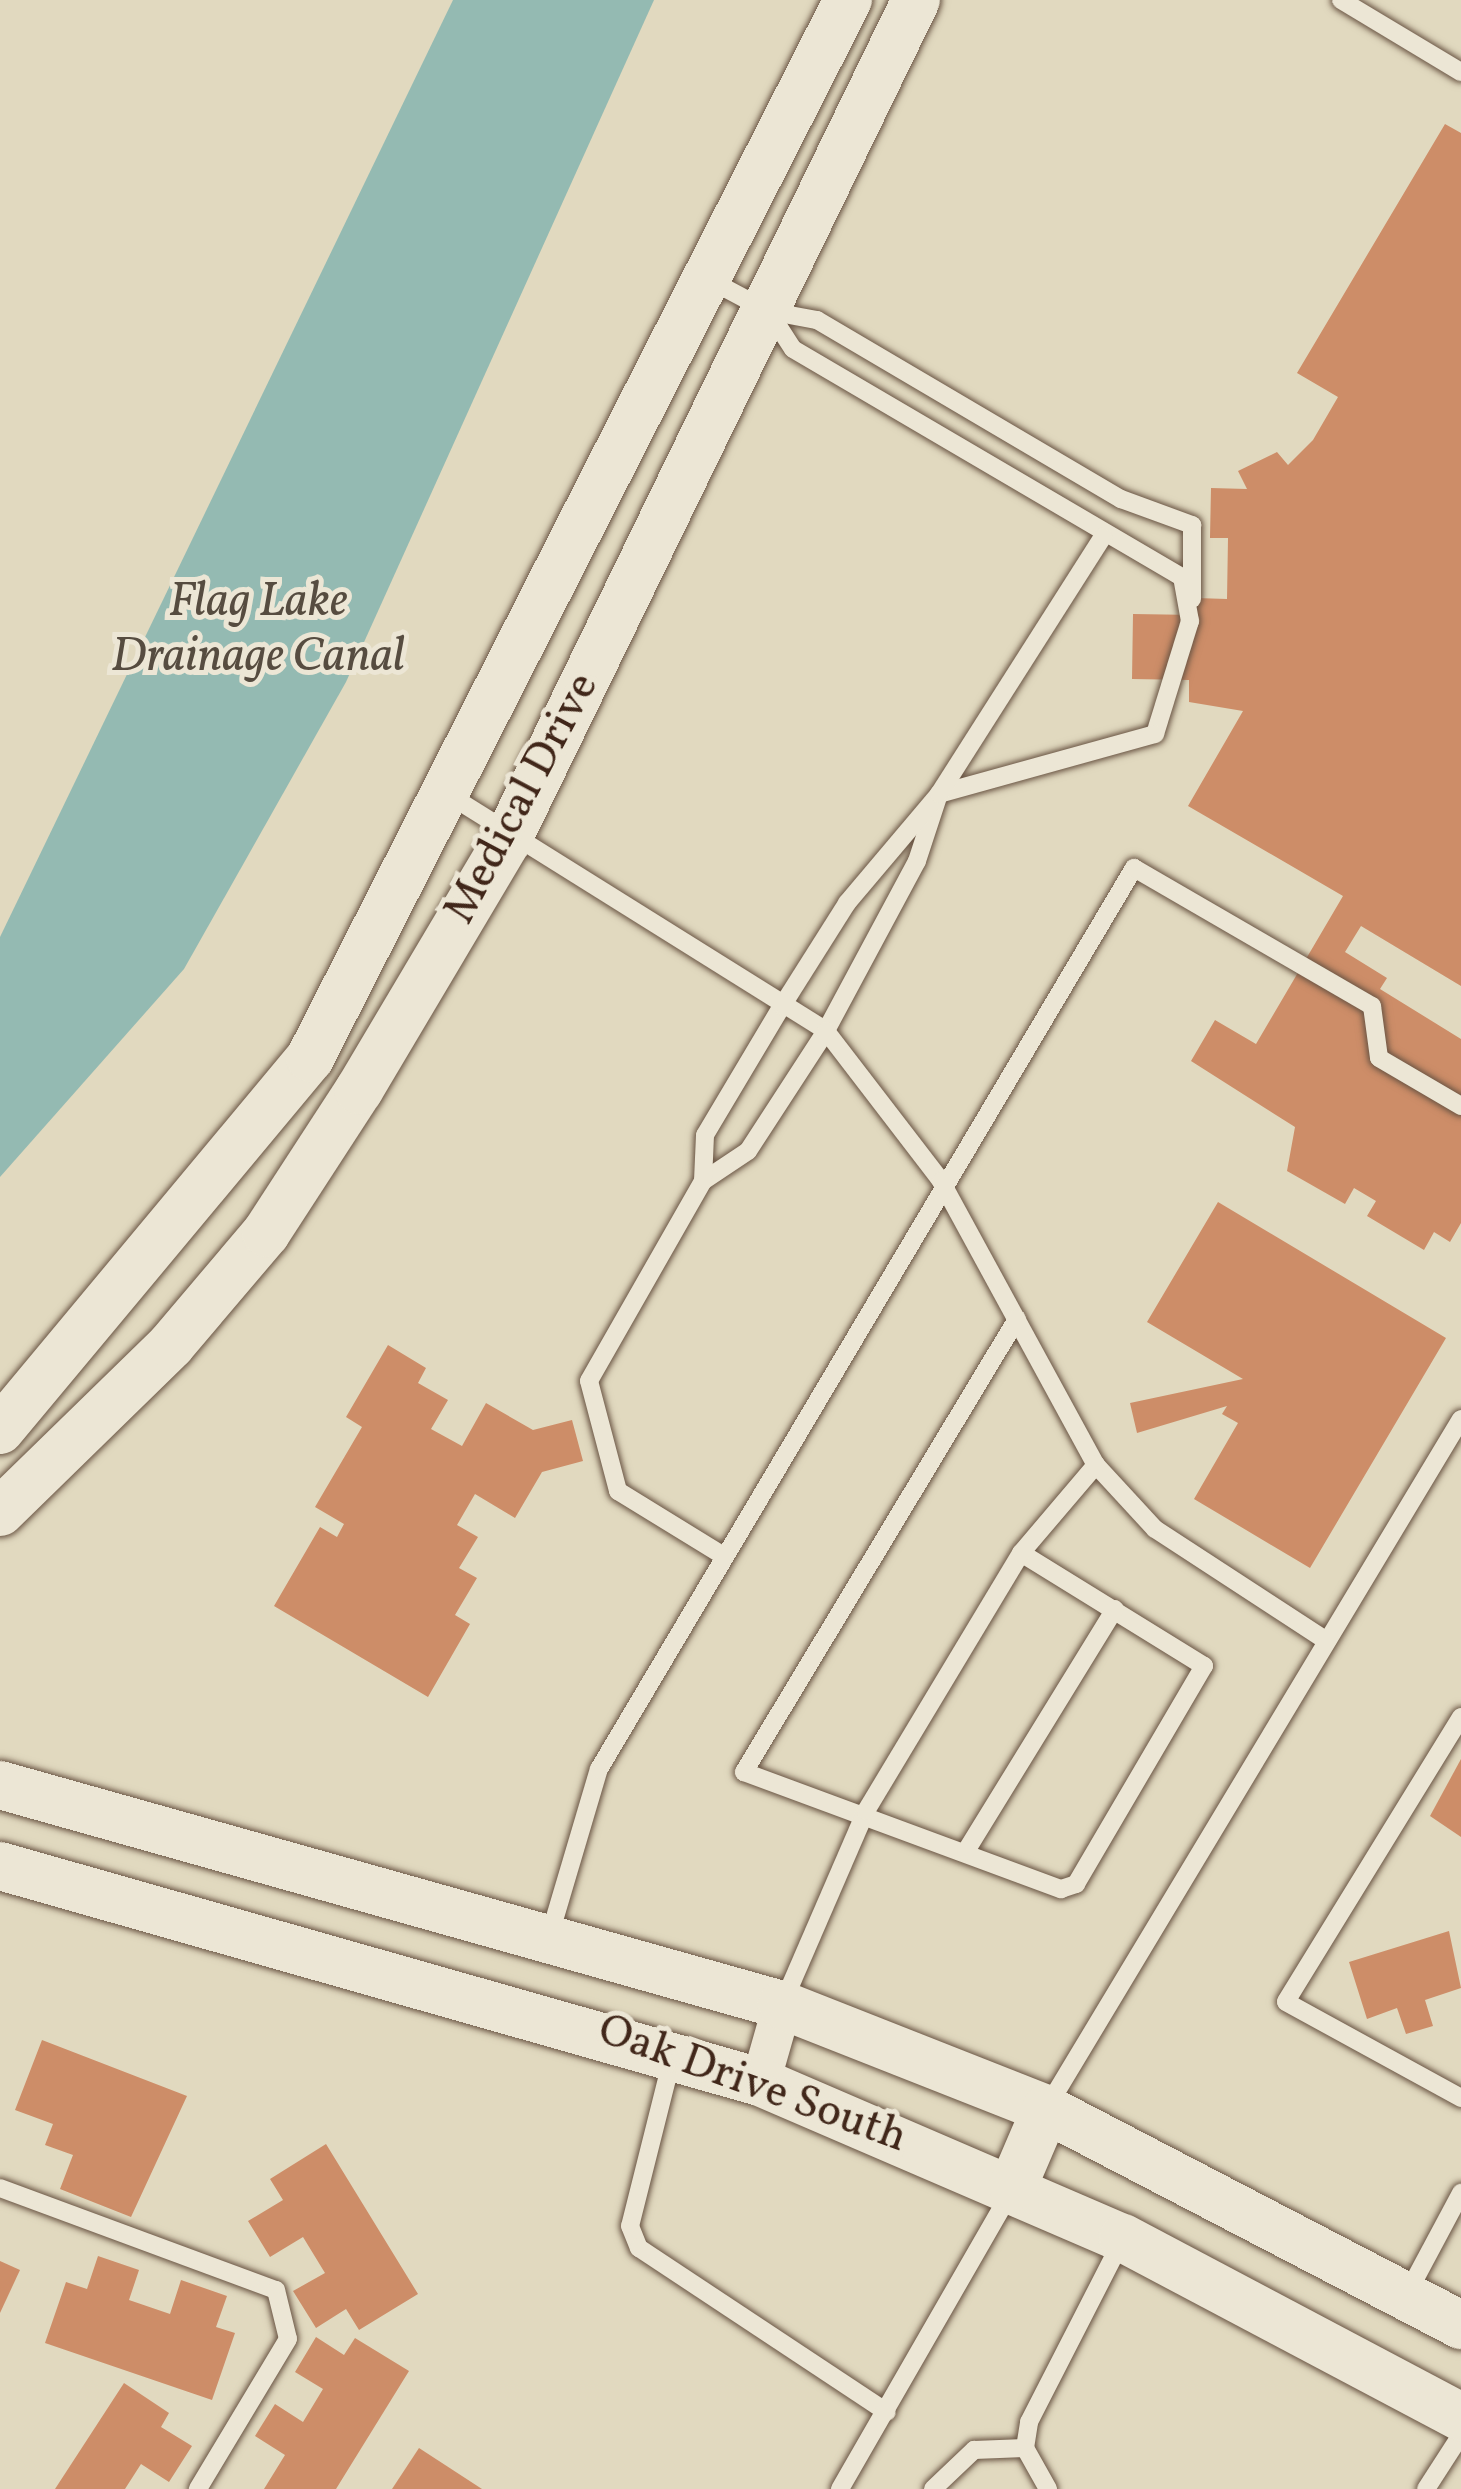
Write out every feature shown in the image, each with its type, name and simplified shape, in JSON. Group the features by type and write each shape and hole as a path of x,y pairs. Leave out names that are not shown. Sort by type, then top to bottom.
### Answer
{"street":[{"name":"Medical Drive","path":"0,1430 310,1058 848,0"},
{"name":"Medical Drive","path":"0,1512 171,1346 266,1233 507,841 916,0"},
{"name":"Oak Drive South","path":"0,1785 550,1934 782,2005 1046,2109 1461,2325"},
{"name":"Oak Drive South","path":"0,1868 674,2051 760,2082 1013,2186 1123,2238 1461,2417"},
{"path":"760,2082 782,2005"},
{"path":"1013,2186 1046,2109"}],"lane":[{"path":"1341,0 1461,72"},
{"path":"706,278 768,311 817,320 1121,499 1192,525 1190,621 1154,734 939,794"},
{"path":"768,311 793,349 1102,537 1182,577 1190,621"},
{"path":"703,1181 705,1135 782,1006 890,845 939,794 1102,537"},
{"path":"446,792 507,841 826,1031 941,1181 1096,1465 1155,1529 1327,1641"},
{"path":"722,1556 618,1491 589,1381 703,1181 748,1151 826,1031 908,881 939,794"},
{"path":"550,1934 599,1768 941,1181 1133,868 1372,1006 1379,1058 1461,1106"},
{"path":"1017,1318 744,1772 866,1811 1061,1889 1087,1872 1204,1666 1021,1553"},
{"path":"1046,2109 1461,1419"},
{"path":"782,2005 866,1811 1021,1553 1096,1465"},
{"path":"966,1851 1115,1609"},
{"path":"1461,1717 1286,2002 1461,2098"},
{"path":"674,2051 631,2226 639,2248 887,2412"},
{"path":"841,2489 1013,2186"},
{"path":"0,2188 252,2272 276,2290 287,2339 198,2489"},
{"path":"1406,2295 1461,2193"},
{"path":"1025,2448 1123,2238"},
{"path":"1426,2489 1461,2435"},
{"path":"933,2489 974,2450 1025,2448"},
{"path":"1025,2448 1048,2489"}],"water":[{"name":"Flag Lake Drainage Canal","path":"453,0 654,0 346,682 184,969 0,1177 0,937"}],"building":[{"path":"1445,124 1461,133 1461,986 1361,926 1345,952 1387,978 1380,989 1461,1039 1461,1223 1450,1242 1434,1232 1424,1250 1367,1216 1376,1201 1354,1188 1345,1204 1287,1171 1295,1127 1191,1061 1215,1020 1256,1044 1343,896 1188,806 1243,711 1189,702 1189,680 1132,679 1133,614 1196,615 1196,598 1227,599 1228,538 1210,538 1211,488 1247,489 1238,471 1277,452 1288,465 1313,440 1338,397 1297,373"},
{"path":"1218,1202 1446,1338 1310,1568 1194,1499 1238,1423 1222,1414 1227,1406 1137,1433 1130,1403 1243,1379 1147,1322"},
{"path":"388,1345 426,1368 418,1383 448,1400 431,1429 462,1446 486,1403 533,1430 572,1420 583,1461 542,1472 515,1518 475,1494 457,1525 478,1537 459,1568 477,1578 455,1615 470,1624 428,1697 274,1606 320,1527 337,1537 344,1524 315,1507 362,1427 346,1417"},
{"path":"1461,1759 1461,1837 1430,1816"},
{"path":"1449,1931 1461,1988 1425,2000 1433,2026 1406,2034 1397,2008 1367,2019 1349,1962"},
{"path":"42,2040 187,2096 131,2217 60,2189 73,2155 45,2145 53,2124 15,2110"},
{"path":"326,2144 418,2294 359,2330 346,2309 316,2328 293,2291 325,2273 303,2237 270,2257 248,2221 283,2200 270,2179"},
{"path":"98,2256 139,2270 129,2300 170,2314 181,2280 227,2296 216,2327 235,2333 212,2400 45,2343 66,2282 87,2289"},
{"path":"0,2261 20,2270 0,2313"},
{"path":"316,2337 344,2355 355,2338 409,2371 336,2489 264,2489 285,2455 255,2436 275,2404 303,2422 323,2389 295,2372"},
{"path":"124,2383 169,2413 161,2427 192,2446 169,2482 141,2464 125,2489 55,2489"},
{"path":"419,2448 482,2489 392,2489"}]}
